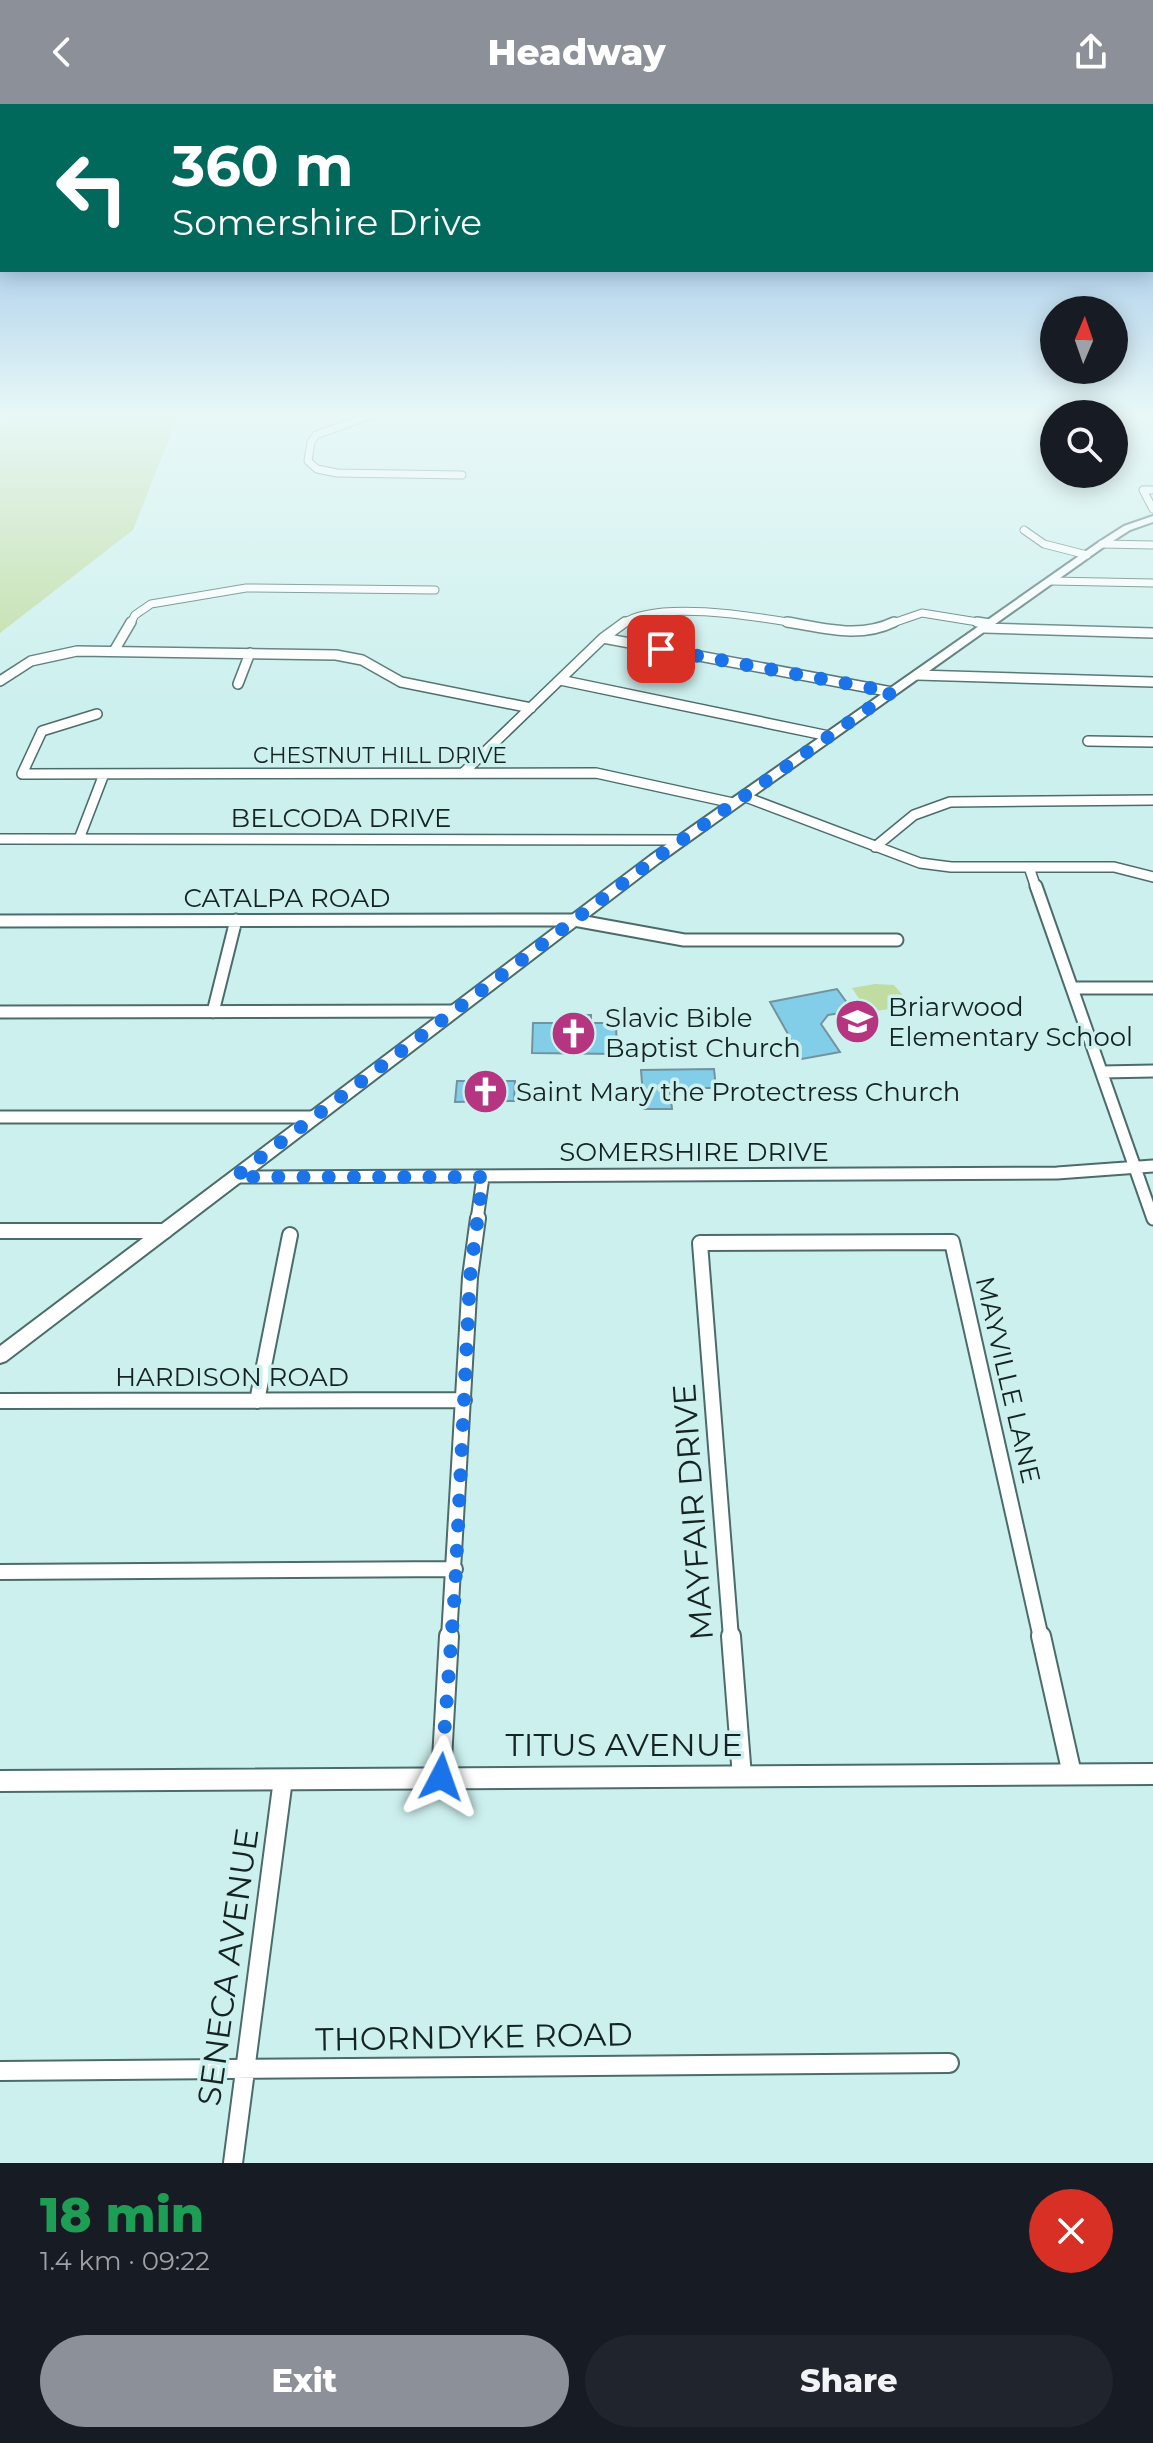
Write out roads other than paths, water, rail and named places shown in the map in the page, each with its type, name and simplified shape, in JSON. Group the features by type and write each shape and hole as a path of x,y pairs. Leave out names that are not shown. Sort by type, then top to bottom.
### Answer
{"main road":[{"path":"0,1356 574,920 738,800 1102,544 1127,528 1153,519"},
{"name":"TITUS AVENUE","path":"0,1781 1153,1774"}],"street":[{"path":"1024,530 1044,544 1087,555"},
{"path":"1102,544 1153,545"},
{"path":"1051,581 1153,583"},
{"path":"114,651 135,615 151,604 168,600 246,588 435,590"},
{"path":"463,773 603,638 633,616 654,611 751,616 855,633 878,630 906,616 922,613 987,626 1153,633"},
{"path":"603,638 892,692"},
{"path":"0,681 22,665 54,654 114,651 353,657 401,682 531,708"},
{"path":"238,684 250,653"},
{"path":"917,675 1153,682"},
{"path":"560,680 829,736"},
{"name":"CHESTNUT HILL DRIVE","path":"97,714 42,731 22,774 596,773 738,800 934,866 1114,867 1153,877"},
{"path":"1088,741 1153,742"},
{"path":"79,839 104,774"},
{"path":"875,847 914,815 950,802 1153,800"},
{"name":"BELCODA DRIVE","path":"0,839 683,840"},
{"path":"1029,867 1153,1219"},
{"path":"213,1012 236,920"},
{"name":"CATALPA ROAD","path":"0,921 574,920 684,940 897,940"},
{"path":"1072,988 1153,988"},
{"path":"0,1012 454,1011"},
{"path":"1102,1072 1153,1071"},
{"path":"0,1117 315,1117"},
{"name":"SOMERSHIRE DRIVE","path":"235,1177 1072,1173 1153,1166"},
{"path":"441,1777 470,1277 483,1177"},
{"path":"0,1231 165,1231"},
{"path":"257,1401 290,1235"},
{"name":"MAYVILLE LANE","path":"700,1243 952,1242 1072,1774"},
{"name":"MAYFAIR DRIVE","path":"700,1243 742,1777"},
{"name":"HARDISON ROAD","path":"0,1401 464,1400"},
{"path":"0,1572 455,1569"},
{"name":"SENECA AVENUE","path":"233,2163 283,1779"},
{"name":"THORNDYKE ROAD","path":"0,2071 949,2063"}],"place":[{"name":"Briarwood Elementary School","path":"857,1022"},
{"name":"Slavic Bible Baptist Church","path":"574,1033"},
{"name":"Saint Mary the Protectress Church","path":"485,1092"}]}
